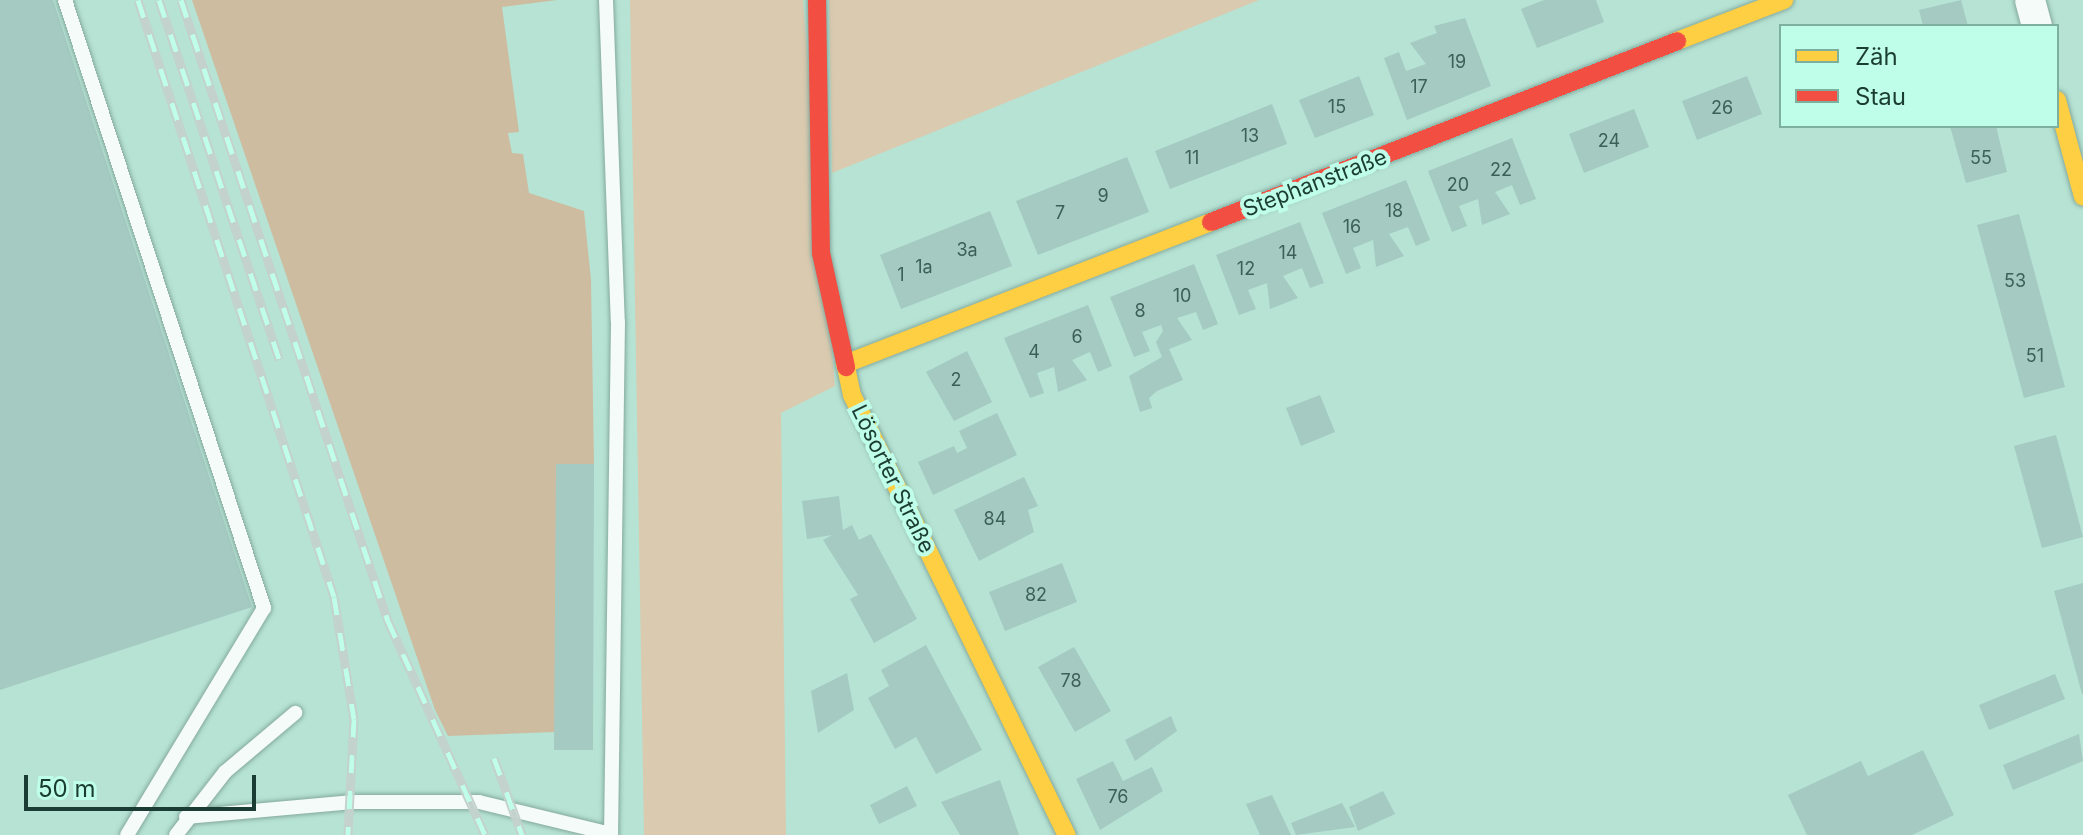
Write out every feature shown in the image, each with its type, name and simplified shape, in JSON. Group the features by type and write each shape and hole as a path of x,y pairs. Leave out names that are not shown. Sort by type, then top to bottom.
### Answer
{"street":[{"name":"Lösorter Straße","path":"817,0 821,253 845,364 867,435 1007,700 1067,835"},
{"name":"Stephanstraße","path":"845,364 1784,0"},
{"path":"2030,0 2036,24"},
{"path":"2059,107 2083,197"}],"lane":[{"path":"65,0 264,608 127,835"},
{"path":"186,817 426,800 512,805 611,835 618,322 606,0"},
{"path":"176,835 186,817 225,772 295,713"}],"shaded area":[{"path":"192,0 557,0 502,7 519,132 508,133 512,153 523,154 529,193 584,211 591,280 594,464 557,464 555,732 448,736 435,710"},
{"path":"630,0 803,0 835,386 781,413 786,835 644,835"},
{"path":"829,0 1259,0 832,173"}],"building":[{"path":"0,0 53,0 252,607 0,690"},
{"path":"1544,0 1596,0 1604,22 1537,48 1521,9"},
{"path":"1961,0 1967,24 1922,24 1919,10"},
{"path":"1465,18 1491,86 1407,120 1384,58 1399,52 1406,71 1426,64 1410,43 1437,33 1434,26"},
{"path":"1359,76 1374,115 1315,138 1299,100"},
{"path":"1747,76 1762,114 1697,140 1682,101"},
{"path":"1272,104 1287,144 1170,189 1155,151"},
{"path":"1634,109 1649,147 1584,173 1569,134"},
{"path":"1951,128 1996,128 2007,172 1966,183"},
{"path":"1512,138 1536,199 1520,205 1512,185 1495,192 1510,214 1482,225 1478,199 1459,206 1467,226 1452,232 1428,171"},
{"path":"1127,157 1149,212 1038,255 1016,201"},
{"path":"1406,180 1430,240 1416,246 1408,227 1389,234 1404,256 1376,267 1373,240 1353,248 1361,268 1346,274 1322,213"},
{"path":"990,211 1012,266 901,309 880,255"},
{"path":"2019,214 2065,387 2024,398 1977,225"},
{"path":"1300,222 1324,283 1310,288 1302,268 1283,276 1298,298 1270,309 1267,283 1248,290 1256,309 1239,315 1216,255"},
{"path":"1194,264 1218,324 1203,330 1196,312 1177,318 1192,340 1169,349 1183,380 1157,391 1149,398 1152,408 1140,412 1129,376 1162,357 1156,342 1163,331 1161,325 1142,332 1150,351 1134,357 1110,297"},
{"path":"1088,305 1112,366 1098,372 1090,352 1072,360 1087,380 1058,392 1054,367 1037,373 1044,393 1030,398 1004,338"},
{"path":"967,351 992,402 954,421 926,372"},
{"path":"1320,395 1335,432 1301,446 1286,408"},
{"path":"997,413 1017,455 933,495 918,462 954,446 957,453 967,448 959,431"},
{"path":"2056,435 2083,537 2042,548 2014,446"},
{"path":"556,464 594,464 593,750 554,750"},
{"path":"1024,477 1038,506 1028,510 1034,532 979,561 954,510"},
{"path":"839,496 843,530 852,525 859,540 871,534 917,619 874,643 850,599 858,595 823,540 832,535 807,539 802,501"},
{"path":"1062,563 1077,602 1005,631 989,592"},
{"path":"2083,583 2083,694 2082,694 2054,591"},
{"path":"926,645 982,750 936,774 916,737 895,749 868,698 889,686 881,670"},
{"path":"1074,647 1111,711 1075,732 1038,667"},
{"path":"847,673 854,710 818,733 811,691"},
{"path":"2055,674 2065,699 1989,730 1979,705"},
{"path":"1171,716 1177,731 1135,761 1125,740"},
{"path":"2079,734 2083,761 2013,790 2003,765"},
{"path":"1923,750 1954,815 1912,835 1807,835 1788,795 1861,761 1868,776"},
{"path":"1113,761 1123,781 1152,767 1163,791 1100,830 1076,779"},
{"path":"1000,780 1019,835 960,835 941,802"},
{"path":"907,786 917,806 879,824 870,805"},
{"path":"1383,791 1395,814 1358,831 1349,807"},
{"path":"1272,795 1291,835 1260,835 1246,804"},
{"path":"1342,803 1355,827 1296,835 1291,823"}],"railway":[{"path":"138,0 334,597 354,719 348,835"},
{"path":"159,0 279,359"},
{"path":"181,0 388,621 485,835"},
{"path":"494,758 522,835"}],"traffic: slow":[{"path":"1677,41 1784,0"},
{"path":"2059,107 2083,197"},
{"path":"845,364 1211,222"},
{"path":"846,367 852,395 1067,835"}],"traffic: jam":[{"path":"817,0 821,253 846,367"},
{"path":"1211,222 1677,41"}]}
